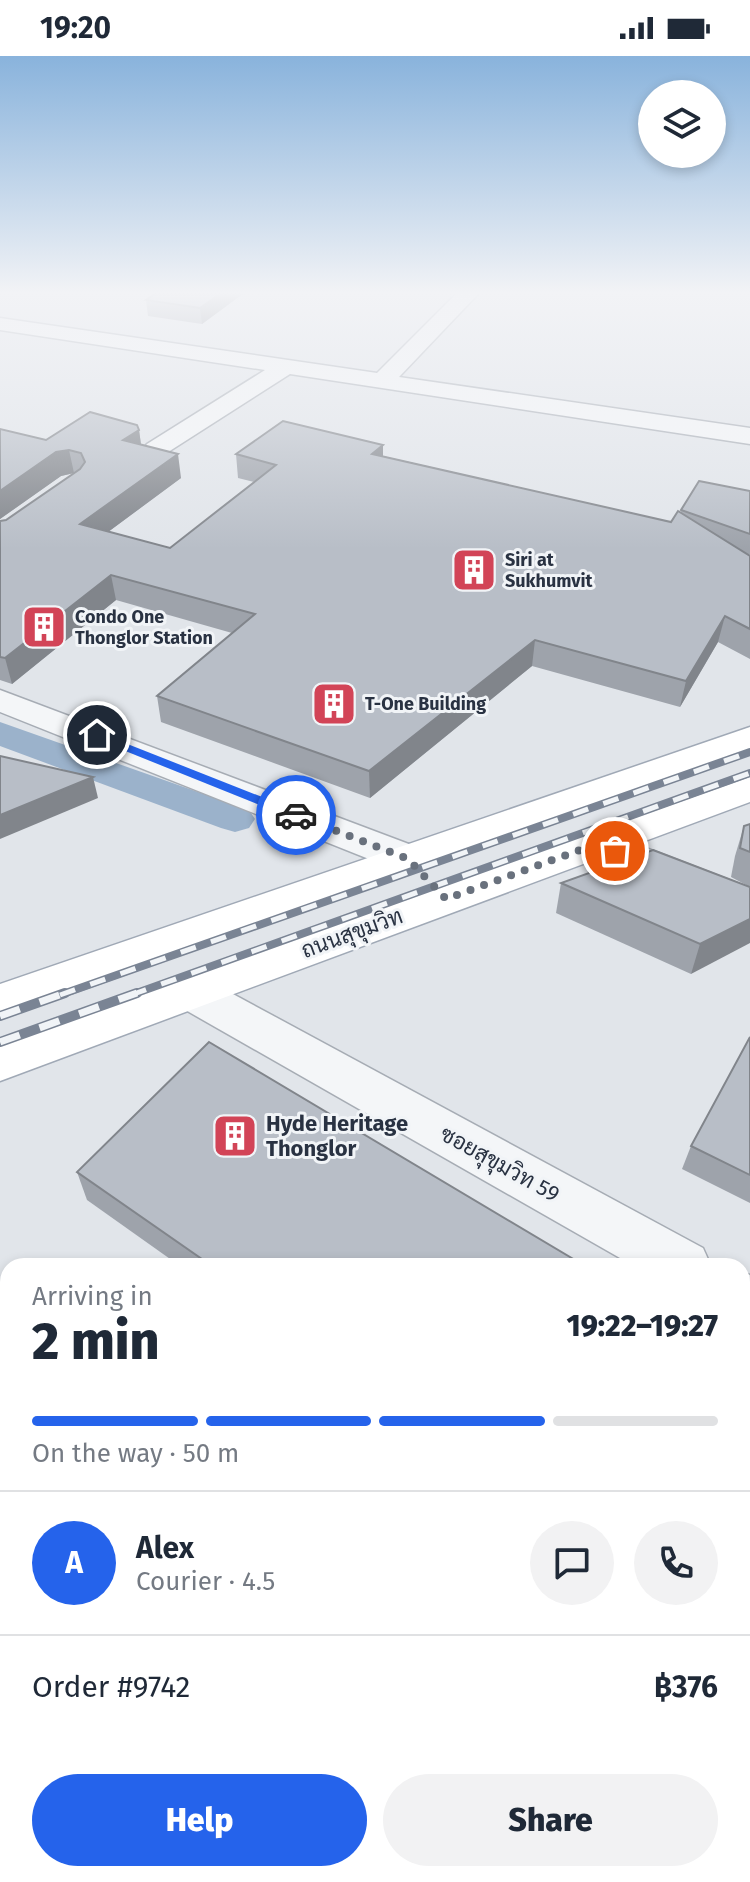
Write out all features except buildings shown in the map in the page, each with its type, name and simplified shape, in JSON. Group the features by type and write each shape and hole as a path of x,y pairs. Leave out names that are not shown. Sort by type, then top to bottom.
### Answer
{"main road":[{"path":"0,1002 750,738"},
{"name":"ถนนสุขุมวิท","path":"0,1062 750,789"},
{"path":"408,859 446,899"}],"street":[{"path":"156,449 268,378"},
{"path":"363,378 750,436"},
{"path":"0,700 97,735 408,859"},
{"path":"599,843 750,904"},
{"name":"ซอยสุขุมวิท 59","path":"191,992 670,1258"}],"waterway":[{"path":"0,733 235,819"}],"railway":[{"path":"60,995 750,752"},
{"path":"131,995 750,773"},
{"path":"0,1016 65,993"},
{"path":"0,1042 137,993"}],"way so far":[{"path":"296,815 408,859 446,899 599,843 615,851"}],"place":[{"name":"Siri at Sukhumvit","path":"474,570"},
{"name":"Condo One Thonglor Station","path":"44,627"},
{"name":"T-One Building","path":"334,704"},
{"name":"Hyde Heritage Thonglor","path":"235,1136"}],"route":[{"path":"97,735 296,815"}]}
